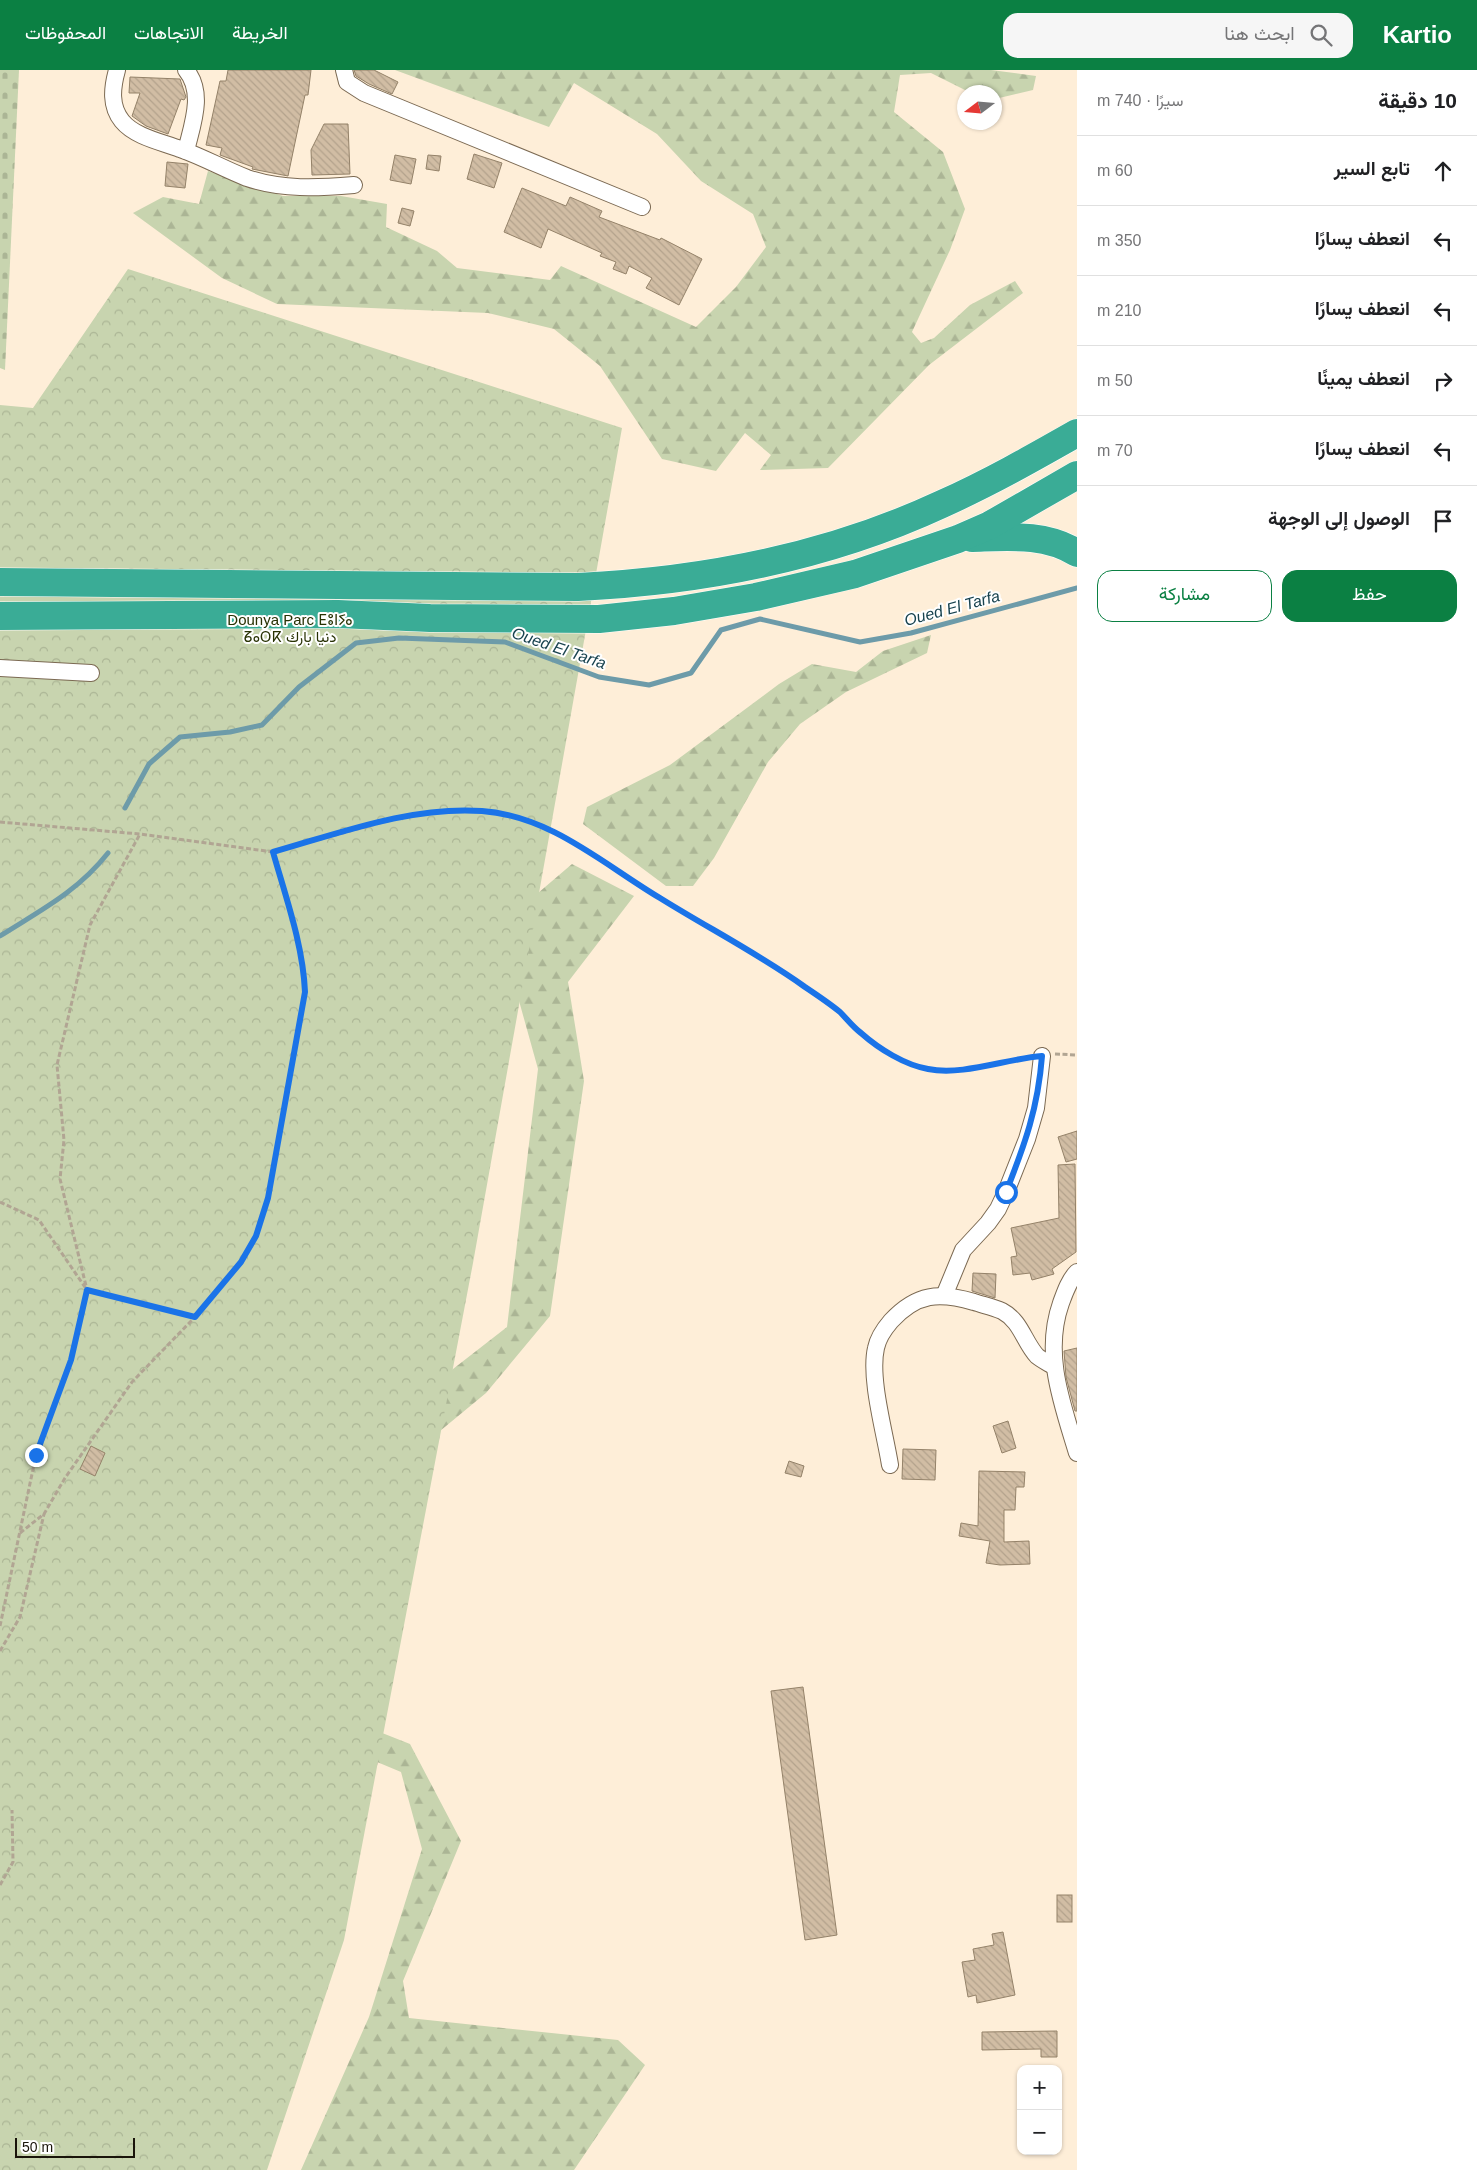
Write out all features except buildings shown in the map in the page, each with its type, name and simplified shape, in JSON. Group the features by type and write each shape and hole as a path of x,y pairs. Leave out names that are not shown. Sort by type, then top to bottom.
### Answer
{"highway":[{"path":"0,582 569,587 619,585 702,576 816,550 902,521 978,487 1077,434"},
{"path":"0,616 338,614 430,618 599,619 674,611 756,597 855,574 958,539 990,525 1077,475"},
{"path":"958,539 1030,538 1051,541 1077,553"}],"street":[{"path":"117,70 112,94 115,109 122,122 134,131 250,178 284,186 319,188 354,185"},
{"path":"186,70 195,88 197,101 186,151"},
{"path":"344,70 347,82 364,93 642,207"},
{"path":"0,668 91,673"},
{"path":"944,1296 963,1250 988,1223 998,1209 1006,1192 1027,1139 1036,1108 1042,1056"},
{"path":"1077,1272 1065,1293 1058,1311 1052,1346 1053,1366 1077,1453"},
{"path":"890,1464 874,1370 876,1347 885,1328 912,1303 928,1296 944,1296 992,1307 1011,1316 1037,1355 1053,1366"}],"path":[{"path":"0,822 140,834 273,852 398,818 438,812 482,811 519,818 544,826 570,840 659,898 764,959 822,998 841,1013 861,1034 900,1060 927,1069 958,1071 993,1063 1042,1056 1077,1055"},
{"path":"0,1626 36,1455 71,1360 87,1290 60,1179 64,1140 57,1066 90,925 140,834"},
{"path":"0,1651 20,1617 44,1514 65,1478 132,1382 195,1317 241,1262 256,1236 268,1198 305,992 304,970 291,913 273,852"},
{"path":"0,1202 40,1220 87,1290 195,1317"},
{"path":"20,1533 44,1514"},
{"path":"0,1885 14,1862 12,1810"}],"green space":[{"path":"0,70 19,70 5,370 0,368"},
{"path":"395,70 991,70 1036,76 1033,90 1002,97 1002,85 957,86 931,73 900,75 894,112 943,152 965,209 950,250 912,332 921,343 934,338 970,305 1015,281 1023,293 929,365 828,468 760,470 771,455 745,433 716,471 662,459 600,366 554,329 488,313 277,304 222,278 133,213 163,197 199,204 208,171 283,196 341,196 387,204 386,227 437,251 457,268 550,280 561,266 696,327 736,287 766,247 753,214 701,181 657,134 574,83 549,127"},
{"name":"Dounya Parc ⴹⵓⵏⵢⴰ ⵒⴰⵔⴽ دنيا بارك","path":"128,269 622,428 473,1263 344,1940 267,2170 0,2170 0,405 33,408"},
{"path":"931,635 927,653 846,692 800,724 768,762 714,858 693,886 666,886 583,824 587,807 670,765 779,684 812,664 856,672 883,651"},
{"path":"572,864 634,896 568,982 584,1081 550,1316 486,1393 371,1488 341,1577 322,1698 362,1725 410,1744 461,1841 403,1981 409,2018 618,2040 645,2065 574,2170 301,2170 369,2017 422,1849 401,1772 291,1726 316,1643 322,1556 358,1463 426,1390 507,1327 538,1069 506,954 524,905"}],"waterway":[{"name":"Oued El Tarfa","path":"125,808 149,764 180,737 230,732 262,725 299,687 356,643 399,638 505,642 599,677 649,685 691,673 721,630 760,619 860,642 911,633 1077,588"},
{"path":"0,936 71,890 108,853"}],"route":[{"path":"36,1455 71,1360 87,1290 195,1317 241,1262 256,1236 268,1198 305,992 304,970 291,913 273,852 354,829 398,818 438,812 482,811 519,818 544,826 570,840 659,898 764,959 822,998 841,1013 861,1034 900,1060 927,1069 958,1071 993,1063 1042,1056 1036,1108 1027,1139 1006,1192"}]}
